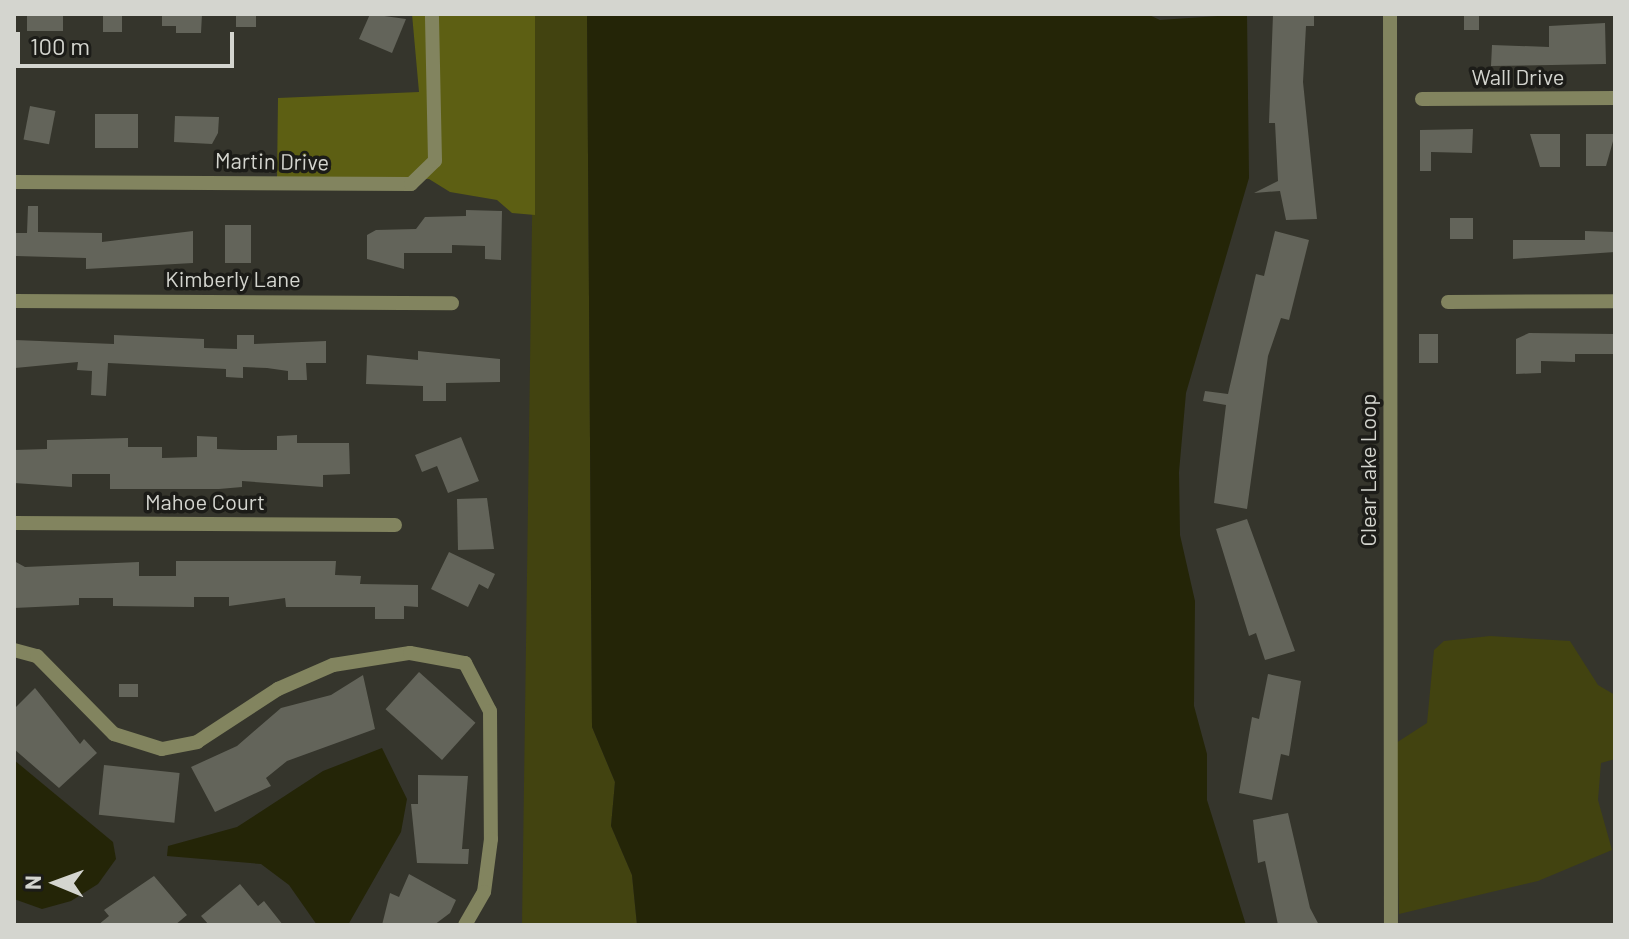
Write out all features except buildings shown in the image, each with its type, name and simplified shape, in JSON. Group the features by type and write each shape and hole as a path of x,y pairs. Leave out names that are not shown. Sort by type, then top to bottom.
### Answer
{"street":[{"name":"Martin Drive","path":"14,182 411,184 435,161 432,14"},
{"name":"Clear Lake Loop","path":"1390,14 1391,925"},
{"name":"Wall Drive","path":"1422,99 1615,98"},
{"name":"Kimberly Lane","path":"14,301 452,303"},
{"path":"1448,302 1615,301"},
{"name":"Mahoe Court","path":"14,523 395,525"},
{"path":"14,650 37,656 114,734 162,749 197,742 278,689 333,665 428,653 465,663 490,711 491,823 484,892 465,925"}],"shaded area":[{"path":"412,14 535,14 535,215 512,213 497,200 450,192 429,179 277,178 278,98 419,92"},
{"path":"535,14 587,14 592,727 615,782 611,826 632,875 637,925 522,925"},
{"path":"587,14 1147,14 1160,20 1247,14 1249,178 1186,393 1179,472 1180,535 1195,601 1194,706 1207,754 1207,800 1246,925 637,925 632,875 611,826 615,782 592,727"},
{"path":"1490,636 1570,641 1598,685 1615,695 1615,759 1601,763 1598,800 1612,850 1538,881 1399,914 1396,743 1427,723 1434,650 1444,641"},
{"path":"382,748 407,799 401,832 348,925 317,925 289,885 261,864 167,856 168,846 237,827 323,771"},
{"path":"14,760 113,842 116,859 98,884 71,901 42,909 14,899"}]}
